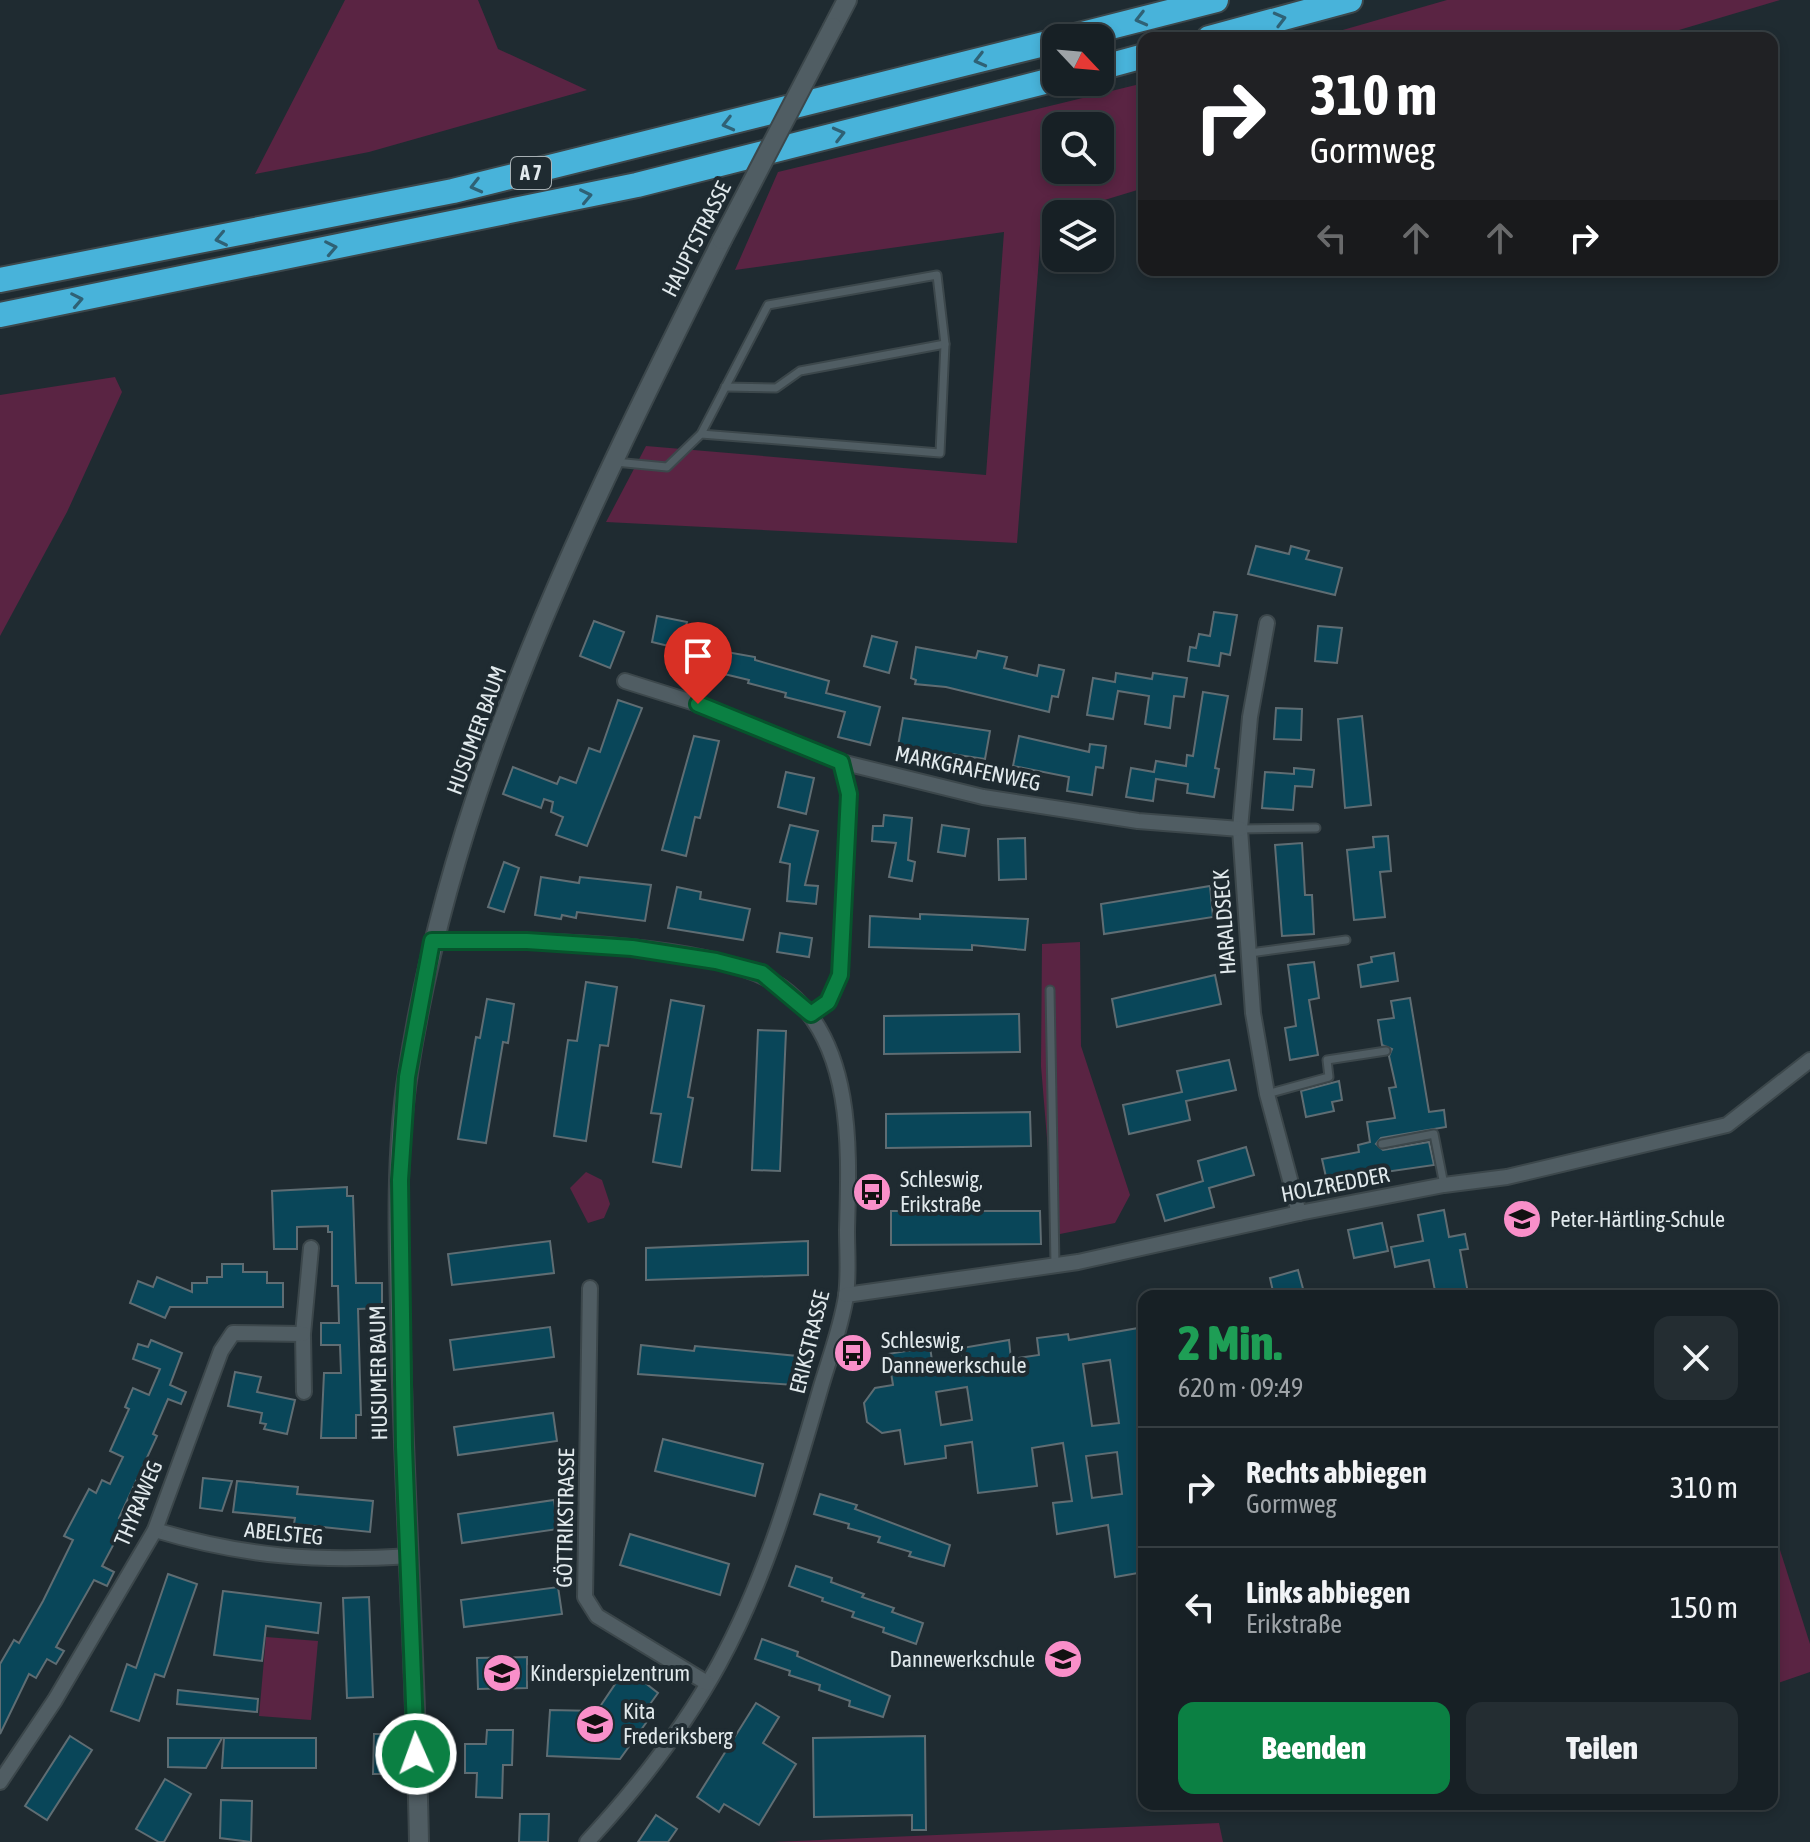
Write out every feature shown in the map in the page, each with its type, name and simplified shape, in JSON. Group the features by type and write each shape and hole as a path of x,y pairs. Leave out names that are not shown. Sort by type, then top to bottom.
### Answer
{"highway":[{"path":"1114,26 1216,0"},
{"path":"1231,32 1350,0"},
{"name":"A 7","path":"0,280 453,191 1042,44"},
{"path":"1114,64 1138,58"},
{"name":"A 7","path":"0,315 637,185 1042,83"}],"street":[{"name":"HAUPTSTRASSE","path":"592,502 722,240 847,0"},
{"name":"HUSUMER BAUM","path":"419,1842 404,1447 400,1180 407,1077 432,941 456,855 531,648 592,502"},
{"name":"HARALDSECK","path":"1267,623 1250,717 1240,829 1248,953 1267,1094 1299,1213"},
{"name":"MARKGRAFENWEG","path":"625,681 698,704 841,762 983,797 1138,821 1240,829"},
{"path":"432,941 527,941 632,948 716,961 762,973 811,1014 828,1002 840,975 849,794 841,762"},
{"name":"ERIKSTRASSE","path":"587,1842 639,1781 707,1683 746,1605 784,1514 846,1295 844,1116 839,1083 827,1045 811,1014"},
{"name":"HOLZREDDER","path":"846,1295 1055,1265 1299,1213 1444,1185 1507,1177 1727,1125 1810,1060"},
{"path":"304,1392 303,1334 311,1248"},
{"name":"GÖTTRIKSTRASSE","path":"590,1288 585,1597 597,1616 707,1683"},
{"name":"THYRAWEG","path":"0,1782 55,1700 155,1530 221,1351 233,1333 303,1334"},
{"name":"ABELSTEG","path":"155,1530 212,1548 330,1561 410,1556"}],"lane":[{"path":"611,462 667,467 701,434 768,305 937,275 945,344 940,453 701,434"},
{"path":"725,387 776,388 800,371 945,344"},
{"name":"MARKGRAFENWEG","path":"1240,829 1316,828"},
{"path":"1248,953 1346,940"},
{"path":"1050,990 1055,1265"},
{"path":"1267,1094 1329,1077 1327,1060 1386,1051"},
{"path":"1382,1144 1434,1134 1444,1185"}],"shaded area":[{"path":"345,0 478,0 498,49 587,90 369,152 255,174"},
{"path":"1447,0 1780,0 1672,32 1336,32"},
{"path":"1138,84 1138,190 1105,200 1042,200 1017,543 606,522 646,446 986,475 1004,232 735,270 778,172 1091,96 1114,96 1114,90"},
{"path":"115,377 122,392 67,512 0,636 0,395"},
{"path":"1080,942 1081,1046 1130,1195 1115,1223 1055,1235 1041,1066 1042,944"},
{"path":"586,1172 602,1180 610,1204 604,1218 588,1223 570,1188"},
{"path":"1778,1544 1810,1644 1810,1672 1778,1683"},
{"path":"266,1637 318,1641 311,1720 259,1716"},
{"path":"1219,1823 1223,1842 773,1842"}],"building":[{"path":"1256,546 1289,554 1291,546 1309,551 1306,559 1342,568 1335,595 1248,574"},
{"path":"1214,612 1237,615 1230,655 1221,653 1219,666 1188,661 1190,647 1196,648 1199,634 1210,636"},
{"path":"657,616 687,622 681,649 652,642"},
{"path":"594,621 624,632 610,668 580,656"},
{"path":"1318,626 1342,628 1337,663 1315,661"},
{"path":"872,636 897,642 889,673 864,666"},
{"path":"916,647 976,658 978,651 1007,657 1004,668 1037,676 1039,665 1064,670 1058,697 1052,696 1049,712 946,687 915,684 916,680 911,678"},
{"path":"704,648 755,657 755,660 829,681 826,693 880,707 870,745 838,737 845,712 785,697 786,693 748,683 749,680 699,668"},
{"path":"1116,673 1152,679 1153,673 1187,678 1184,697 1174,696 1170,728 1145,724 1149,696 1118,691 1113,719 1087,715 1093,678 1115,682"},
{"path":"1203,692 1228,696 1215,768 1219,769 1214,797 1187,793 1188,784 1156,779 1153,801 1126,797 1131,768 1154,772 1156,761 1186,766 1187,755 1193,756"},
{"path":"618,700 642,708 587,846 556,835 563,817 551,812 553,802 544,799 541,808 503,794 513,767 557,784 560,777 576,783 589,748 600,752"},
{"path":"1276,708 1302,709 1301,740 1274,739"},
{"path":"1362,716 1371,805 1345,808 1338,719"},
{"path":"903,718 990,731 985,759 898,746"},
{"path":"694,736 719,741 700,818 695,817 686,856 662,850"},
{"path":"1019,736 1089,752 1090,744 1106,746 1103,768 1096,767 1092,795 1067,791 1069,777 1013,766"},
{"path":"1294,768 1314,770 1312,787 1295,786 1293,810 1262,808 1265,772 1294,774"},
{"path":"786,772 814,778 806,814 778,807"},
{"path":"884,815 912,818 908,860 915,862 912,881 889,877 896,843 872,841 873,826 883,826"},
{"path":"790,825 818,831 805,885 818,886 816,904 787,901 790,864 780,862"},
{"path":"942,825 969,829 965,856 938,852"},
{"path":"1388,836 1391,871 1380,872 1385,917 1354,920 1347,850 1374,847 1373,837"},
{"path":"1025,838 1026,879 999,880 998,839"},
{"path":"1302,843 1305,895 1312,895 1314,934 1282,936 1275,845"},
{"path":"504,862 519,868 504,912 488,907"},
{"path":"541,877 579,883 580,877 651,885 645,921 577,912 576,918 535,915"},
{"path":"1210,886 1213,917 1104,934 1101,904"},
{"path":"677,887 701,892 700,899 750,909 743,940 668,928"},
{"path":"920,914 1028,919 1025,950 972,945 972,950 869,947 870,916 920,919"},
{"path":"780,933 812,938 809,957 777,952"},
{"path":"1394,953 1398,981 1361,987 1358,965 1372,962 1371,957"},
{"path":"1314,962 1319,998 1309,1000 1318,1055 1290,1060 1285,1028 1296,1026 1288,965"},
{"path":"1215,975 1221,1004 1117,1027 1112,999"},
{"path":"586,982 617,987 608,1046 600,1045 586,1141 554,1136 568,1040 577,1041"},
{"path":"1410,998 1429,1112 1444,1110 1446,1127 1381,1138 1376,1144 1383,1150 1429,1142 1434,1165 1364,1175 1365,1179 1328,1186 1322,1159 1359,1152 1358,1145 1370,1142 1367,1122 1395,1118 1389,1088 1396,1087 1389,1056 1392,1049 1382,1045 1378,1020 1394,1018 1391,1001"},
{"path":"487,999 514,1004 508,1043 503,1042 486,1143 458,1139 476,1037 480,1038"},
{"path":"671,1000 704,1006 688,1097 693,1098 681,1167 653,1162 661,1114 651,1113"},
{"path":"1019,1014 1020,1052 884,1054 884,1016"},
{"path":"758,1030 786,1031 780,1171 752,1170"},
{"path":"1229,1060 1236,1090 1186,1101 1190,1120 1129,1134 1123,1105 1182,1092 1177,1071"},
{"path":"1339,1081 1342,1100 1332,1102 1334,1111 1306,1117 1301,1091"},
{"path":"1030,1112 1031,1146 886,1148 886,1114"},
{"path":"1246,1147 1254,1175 1209,1188 1214,1207 1165,1221 1157,1195 1203,1181 1198,1161"},
{"path":"347,1187 347,1196 353,1196 356,1283 382,1283 382,1308 358,1309 361,1415 356,1415 356,1438 321,1438 324,1373 341,1373 340,1345 321,1345 321,1323 339,1323 338,1286 332,1286 332,1232 328,1232 328,1226 297,1227 297,1249 274,1249 272,1191"},
{"path":"1444,1210 1449,1237 1465,1234 1468,1249 1460,1250 1467,1290 1435,1290 1429,1260 1395,1267 1391,1247 1423,1241 1418,1215"},
{"path":"891,1211 1040,1211 1041,1244 891,1245"},
{"path":"1382,1223 1388,1251 1354,1258 1348,1230"},
{"path":"550,1241 554,1273 452,1285 448,1254"},
{"path":"808,1241 808,1275 646,1280 646,1248"},
{"path":"222,1264 243,1264 243,1272 267,1272 267,1283 283,1283 283,1307 170,1307 165,1318 130,1303 138,1281 153,1287 157,1277 192,1292 192,1283 207,1283 207,1277 222,1277"},
{"path":"1298,1270 1303,1290 1273,1290 1270,1278"},
{"path":"550,1327 554,1357 454,1370 450,1340"},
{"path":"1138,1328 1138,1573 1115,1577 1108,1525 1057,1534 1053,1503 1072,1501 1063,1443 1032,1448 1037,1486 978,1493 972,1442 945,1446 946,1458 905,1464 900,1430 882,1433 867,1422 864,1403 875,1388 893,1385 888,1354 930,1347 934,1374 964,1370 962,1348 1009,1340 1011,1359 1039,1355 1037,1338 1068,1334 1069,1340","holes":["1110,1360 1119,1423 1092,1426 1083,1364","967,1387 972,1420 941,1425 936,1392","1117,1452 1122,1494 1092,1498 1086,1456"]},
{"path":"151,1340 182,1353 170,1385 186,1392 181,1404 168,1399 153,1434 157,1436 119,1518 126,1521 102,1566 114,1572 107,1586 94,1580 56,1647 64,1651 56,1664 47,1659 36,1678 29,1674 0,1734 0,1664 14,1640 19,1643 43,1601 73,1540 64,1536 89,1489 96,1493 102,1480 110,1484 123,1457 110,1451 129,1409 125,1407 133,1388 149,1395 160,1369 133,1359 138,1344 148,1347"},
{"path":"641,1345 694,1351 695,1346 797,1356 794,1385 638,1374"},
{"path":"235,1372 261,1377 257,1392 295,1400 287,1434 264,1429 266,1424 260,1423 262,1413 228,1406"},
{"path":"553,1413 557,1441 458,1455 454,1427"},
{"path":"663,1439 763,1464 755,1496 655,1471"},
{"path":"203,1478 232,1481 222,1511 200,1508"},
{"path":"237,1481 298,1487 297,1494 373,1501 370,1532 294,1524 295,1518 233,1512"},
{"path":"820,1494 857,1505 855,1509 950,1545 944,1566 909,1556 911,1552 878,1542 880,1537 848,1528 849,1524 814,1514"},
{"path":"554,1500 558,1529 462,1543 458,1514"},
{"path":"630,1534 729,1564 720,1595 620,1565"},
{"path":"796,1566 832,1578 831,1582 894,1608 892,1612 923,1623 916,1644 852,1617 854,1612 789,1586"},
{"path":"168,1574 197,1584 164,1677 155,1674 139,1721 111,1711 127,1664 136,1668"},
{"path":"558,1587 562,1614 464,1627 461,1600"},
{"path":"223,1591 321,1603 318,1633 266,1626 262,1661 214,1655"},
{"path":"369,1597 373,1697 347,1698 343,1598"},
{"path":"762,1639 798,1652 797,1656 890,1696 883,1717 849,1706 850,1701 819,1690 820,1685 755,1659"},
{"name":"Kinderspielzentrum","path":"527,1657 527,1688 478,1689 477,1658"},
{"path":"626,1668 658,1693 645,1711 651,1716 620,1759 547,1756 550,1710 597,1711"},
{"path":"178,1690 258,1699 257,1712 177,1704"},
{"path":"756,1703 779,1717 763,1743 796,1764 759,1825 724,1804 719,1812 697,1797"},
{"path":"487,1730 513,1730 512,1765 503,1765 502,1798 476,1797 477,1773 465,1773 465,1744 486,1744"},
{"path":"374,1734 389,1734 389,1774 373,1774"},
{"path":"70,1736 92,1750 47,1820 25,1806"},
{"path":"925,1736 926,1830 912,1830 912,1815 814,1817 813,1738"},
{"path":"168,1738 222,1738 206,1768 168,1767"},
{"path":"224,1738 316,1738 316,1768 222,1768"},
{"path":"165,1779 191,1794 164,1842 159,1842 136,1829"},
{"path":"221,1800 252,1801 251,1842 220,1838"},
{"path":"520,1814 549,1814 548,1842 519,1842"},
{"path":"656,1815 677,1829 668,1842 638,1842"}],"place":[{"name":"Schleswig, Erikstraße","path":"872,1192"},
{"name":"Peter-Härtling-Schule","path":"1522,1219"},
{"name":"Schleswig, Dannewerkschule","path":"853,1353"},
{"name":"Dannewerkschule","path":"1063,1659"},
{"name":"Kinderspielzentrum","path":"502,1673"},
{"name":"Kita Frederiksberg","path":"595,1724"}],"route":[{"path":"416,1754 404,1447 400,1180 407,1077 432,941 527,941 632,948 716,961 762,973 789,992 811,1014 828,1002 840,975 849,794 841,762 698,704"}]}
